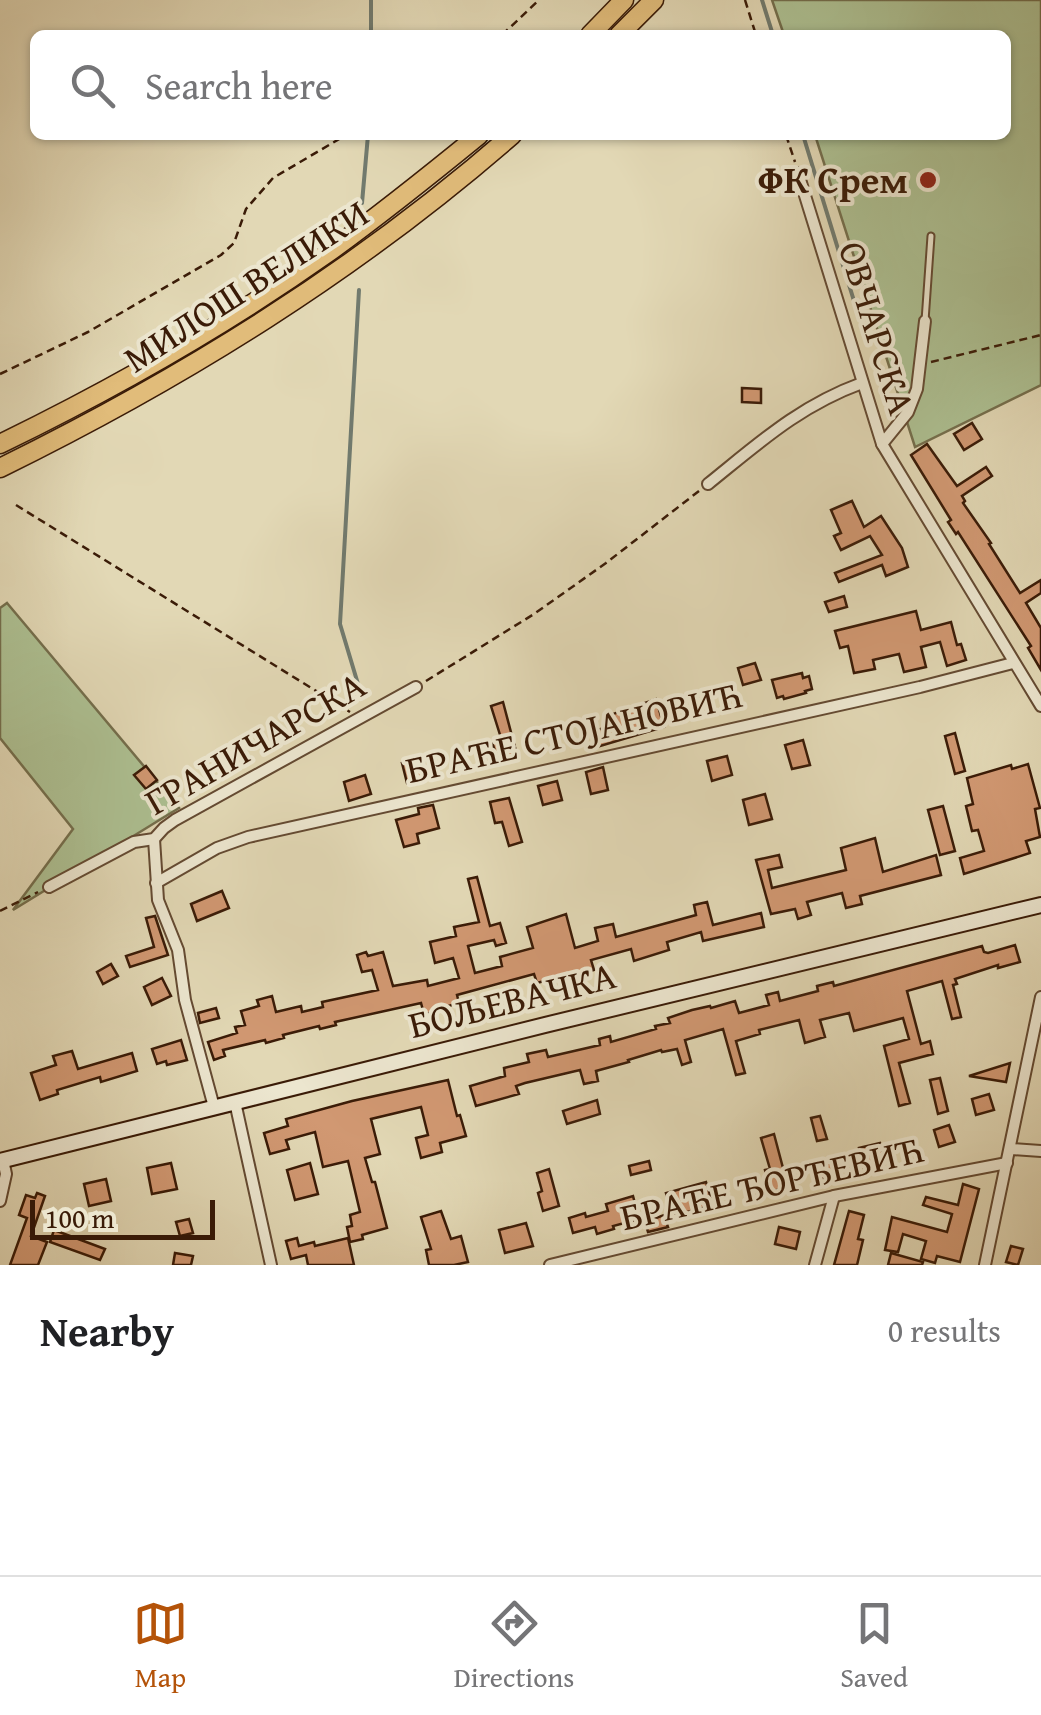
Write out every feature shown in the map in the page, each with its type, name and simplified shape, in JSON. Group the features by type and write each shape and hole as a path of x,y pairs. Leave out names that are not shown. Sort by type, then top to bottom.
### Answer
{"highway":[{"path":"595,30 624,0"},
{"path":"624,30 654,0"},
{"name":"МИЛОШ ВЕЛИКИ","path":"0,444 146,366 267,294 380,215 473,140"},
{"name":"МИЛОШ ВЕЛИКИ","path":"0,468 158,385 279,312 390,233 506,140"}],"main road":[{"name":"БОЉЕВАЧКА","path":"2,1161 1041,905"}],"street":[{"name":"ОВЧАРСКА","path":"798,174 882,444 1041,706"},
{"path":"882,444 908,412 917,389 925,320"},
{"path":"708,484 794,416 862,383"},
{"name":"БРАЋЕ СТОЈАНОВИЋ","path":"156,882 217,848 248,836 1013,663"},
{"name":"ГРАНИЧАРСКА","path":"49,887 134,842 154,838 175,820 416,686"},
{"path":"154,838 158,900 178,950 185,1000 214,1107"},
{"path":"984,1265 1041,997"},
{"path":"235,1102 271,1265"},
{"path":"1010,1149 1041,1151"},
{"path":"0,1200 6,1174 2,1161"},
{"name":"БРАЋЕ ЂОРЂЕВИЋ","path":"550,1265 834,1196 1008,1163"},
{"path":"815,1265 834,1196"}],"lane":[{"path":"925,320 931,236"}],"path":[{"path":"507,30 539,0"},
{"path":"745,0 754,30"},
{"path":"0,374 88,332 221,255 234,244 246,209 273,178 338,140"},
{"path":"788,140 798,174"},
{"path":"920,364 1041,335"},
{"name":"ГРАНИЧАРСКА","path":"416,686 534,614 708,484"},
{"path":"16,505 359,718"},
{"path":"0,911 49,887"}],"green space":[{"path":"772,0 1041,0 1041,385 915,447 817,140 1011,140 1011,30 782,30"},
{"path":"7,603 179,808 13,910 73,829 0,738 0,608"}],"building":[{"path":"742,388 761,389 761,403 742,402"},
{"path":"972,423 982,439 964,450 954,434"},
{"path":"927,444 957,486 986,467 992,476 962,496 963,503 1020,593 1041,580 1041,593 1026,603 1041,628 1041,670 1028,648 1031,646 948,522 951,520 911,455"},
{"path":"852,501 864,527 881,516 902,548 908,567 886,576 882,565 839,582 835,573 882,555 870,536 841,550 834,536 841,533 831,510"},
{"path":"844,596 847,607 829,612 825,602"},
{"path":"916,611 921,630 951,622 966,660 947,666 940,642 921,647 926,667 904,672 899,654 873,660 875,669 854,673 848,646 840,648 835,631"},
{"path":"755,663 761,680 743,685 738,668"},
{"path":"802,673 803,678 809,676 812,689 777,698 772,680"},
{"path":"656,699 664,727 597,747 593,731 616,725 613,714"},
{"path":"503,702 517,755 498,761 492,742 501,738 491,706"},
{"path":"955,733 965,771 955,774 945,736"},
{"path":"803,740 810,765 792,769 785,745"},
{"path":"727,756 732,775 712,781 707,761"},
{"path":"422,758 427,778 407,783 402,763"},
{"path":"1028,764 1040,808 1035,809 1040,837 1026,841 1030,853 964,874 960,858 984,851 978,830 972,831 966,806 973,804 967,778"},
{"path":"146,766 157,780 146,789 134,775"},
{"path":"603,767 608,790 591,794 586,772"},
{"path":"365,775 371,794 349,801 344,782"},
{"path":"557,781 562,800 543,805 538,786"},
{"path":"765,794 772,819 749,825 743,800"},
{"path":"509,798 522,842 509,846 502,822 495,823 490,802"},
{"path":"433,805 439,828 417,834 419,843 404,847 396,820 419,814 418,808"},
{"path":"943,806 955,851 940,855 928,810"},
{"path":"875,838 883,872 936,855 941,875 860,896 862,904 846,908 842,893 807,902 811,915 798,919 795,909 771,914 756,860 779,855 782,867 768,870 772,888 846,870 841,848"},
{"path":"477,877 490,926 500,923 506,943 496,946 494,940 468,946 475,973 502,966 500,957 533,948 527,927 566,914 575,948 598,941 595,928 613,924 616,937 696,915 694,905 707,902 713,925 761,913 764,927 703,941 701,932 667,942 669,950 634,961 631,949 591,960 594,970 581,974 537,983 534,974 457,995 459,1003 435,1012 424,1014 421,1003 283,1035 284,1038 266,1043 265,1040 223,1050 225,1056 214,1060 208,1042 237,1033 235,1027 245,1025 241,1011 259,1006 257,1000 272,996 276,1012 301,1006 302,1012 323,1007 322,1002 378,990 372,970 362,972 357,955 383,952 393,986 427,980 428,986 459,978 453,958 435,963 430,942 456,936 454,927 479,922 468,879"},
{"path":"222,891 229,908 197,921 191,904"},
{"path":"155,916 168,955 130,967 126,956 154,947 146,918"},
{"path":"1015,945 1020,962 955,979 961,1017 952,1019 942,981 907,991 921,1044 930,1041 933,1054 899,1063 910,1103 899,1106 884,1046 909,1039 903,1018 854,1031 849,1013 820,1020 825,1037 805,1043 799,1020 759,1030 760,1034 736,1041 745,1073 736,1075 723,1029 685,1040 691,1062 682,1065 677,1049 661,1050 596,1071 598,1081 584,1084 580,1070 516,1086 519,1094 476,1106 470,1086 505,1076 504,1068 529,1062 527,1054 546,1050 548,1057 600,1045 599,1039 610,1036 611,1042 656,1029 655,1026 670,1023 668,1018 692,1010 735,1001 739,1013 769,1005 766,995 778,992 780,1001 818,991 817,986 833,982 834,986 982,946 988,953"},
{"path":"111,964 118,976 103,984 97,972"},
{"path":"162,978 171,996 152,1005 144,987"},
{"path":"216,1008 219,1018 200,1023 198,1013"},
{"path":"181,1040 187,1060 157,1064 152,1049"},
{"path":"72,1051 78,1069 132,1053 137,1071 101,1082 100,1077 57,1090 58,1094 40,1100 31,1073 56,1065 53,1056"},
{"path":"1010,1063 1006,1082 969,1076"},
{"path":"940,1078 948,1111 938,1114 930,1080"},
{"path":"448,1080 466,1136 440,1143 442,1152 421,1158 416,1138 428,1135 421,1107 371,1119 380,1154 365,1158 387,1228 362,1235 363,1239 350,1242 347,1227 352,1226 350,1215 360,1212 348,1161 323,1167 315,1132 286,1140 289,1149 270,1154 264,1133 288,1126 286,1119"},
{"path":"989,1094 994,1110 976,1115 972,1099"},
{"path":"597,1100 600,1114 567,1124 563,1111"},
{"path":"820,1116 827,1139 817,1141 811,1118"},
{"path":"949,1125 955,1142 939,1147 934,1130"},
{"path":"774,1134 788,1187 770,1192 765,1170 770,1169 761,1138"},
{"path":"880,1143 885,1162 864,1168 859,1148"},
{"path":"832,1158 836,1175 817,1180 812,1162"},
{"path":"649,1161 651,1170 631,1175 629,1166"},
{"path":"171,1163 177,1189 152,1194 147,1168"},
{"path":"310,1163 318,1194 295,1200 287,1170"},
{"path":"549,1169 559,1206 543,1211 537,1173"},
{"path":"106,1179 111,1201 89,1206 84,1184"},
{"path":"706,1182 713,1205 673,1216 666,1193"},
{"path":"963,1184 979,1189 960,1262 937,1256 935,1263 921,1259 926,1241 903,1234 898,1252 885,1250 892,1217 947,1232 952,1214 923,1205 926,1197 958,1205"},
{"path":"37,1193 45,1196 31,1236 47,1242 38,1265 10,1265 27,1218 19,1215 26,1195 35,1198"},
{"path":"633,1196 639,1219 597,1234 595,1227 573,1233 569,1218 608,1211 606,1204"},
{"path":"441,1211 451,1239 461,1236 468,1262 429,1265 426,1250 431,1249 421,1217"},
{"path":"849,1211 864,1215 857,1265 834,1265"},
{"path":"664,1215 668,1227 648,1232 645,1222"},
{"path":"189,1219 193,1233 180,1236 176,1222"},
{"path":"526,1223 533,1246 505,1253 499,1230"},
{"path":"779,1227 800,1232 796,1249 775,1244"},
{"path":"54,1230 105,1249 100,1260 50,1242"},
{"path":"297,1238 299,1246 314,1242 315,1246 348,1238 354,1265 308,1265 306,1255 291,1259 286,1241"},
{"path":"1011,1246 1023,1249 1018,1265 1006,1262"},
{"path":"175,1253 193,1256 191,1265 173,1265"},
{"path":"891,1253 923,1262 922,1265 888,1265"}],"waterway":[{"path":"371,0 371,30"},
{"path":"762,0 771,30"},
{"path":"362,203 368,140"},
{"path":"805,140 858,314"},
{"path":"358,684 340,624 359,290"}],"place":[{"name":"ФК Срем","path":"928,180"}]}
